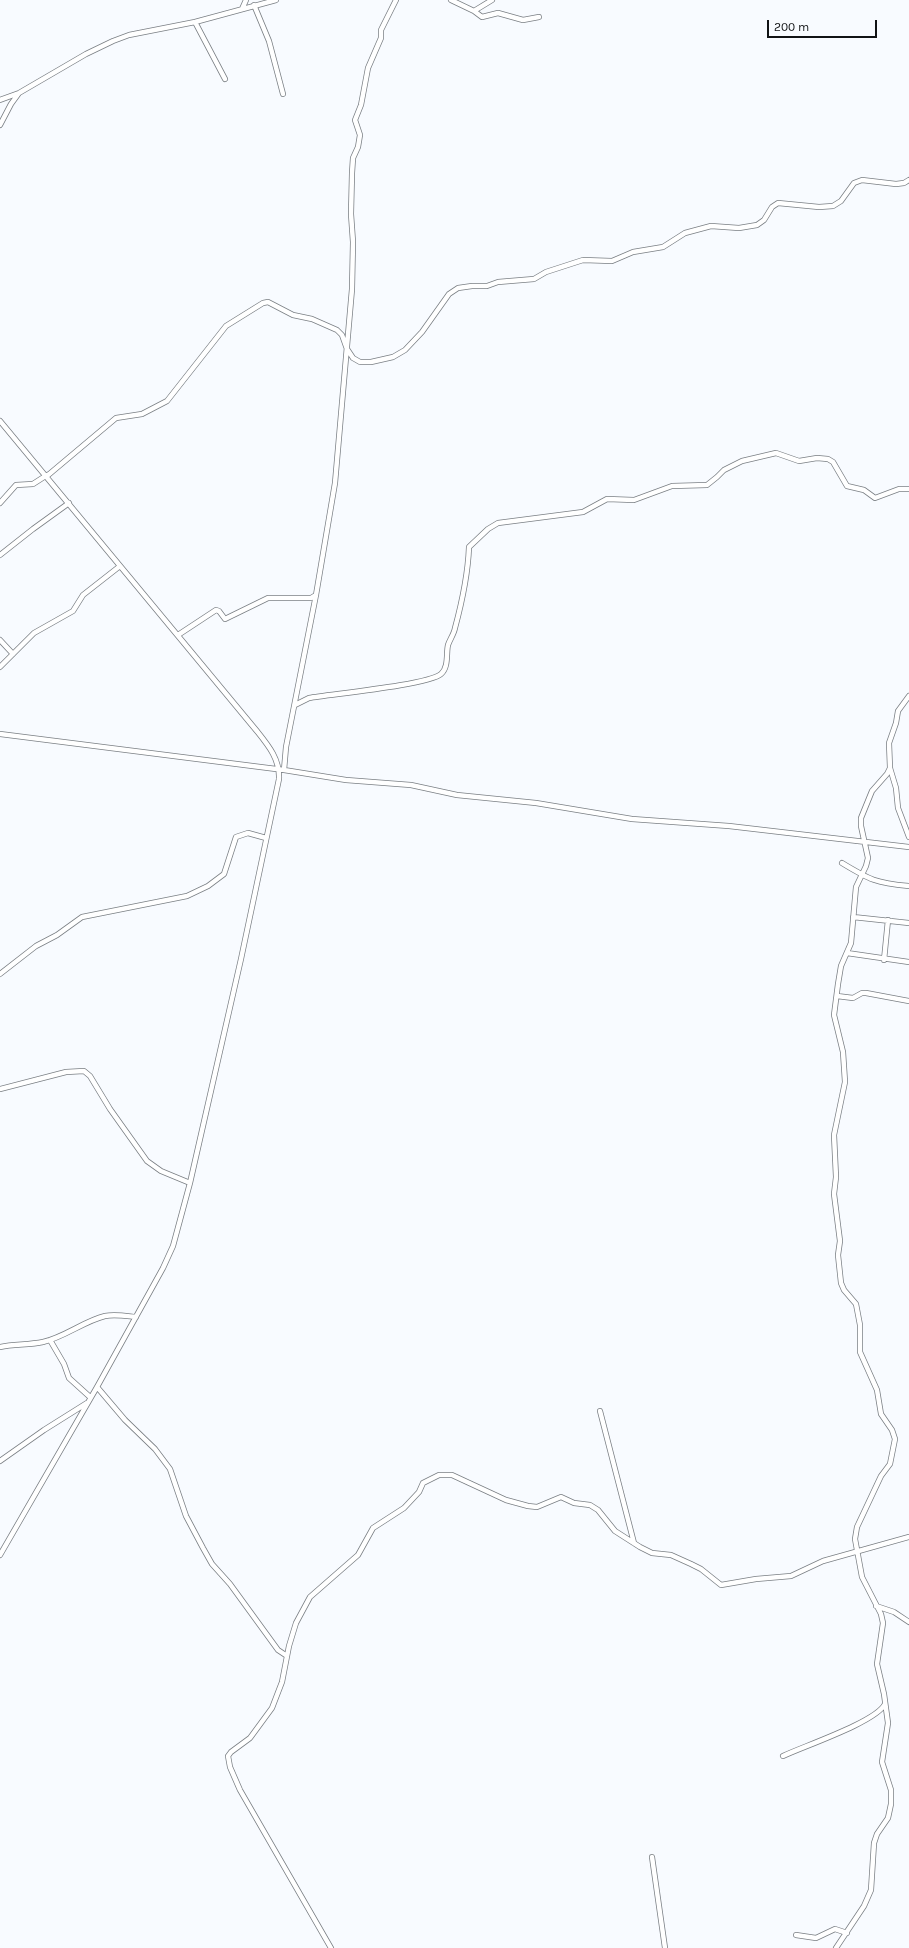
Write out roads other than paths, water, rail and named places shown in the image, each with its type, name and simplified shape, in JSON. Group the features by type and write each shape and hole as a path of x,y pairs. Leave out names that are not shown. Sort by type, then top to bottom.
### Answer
{"street":[{"path":"242,9 246,0"},
{"path":"0,100 18,93 86,54 129,34 195,22 276,0"},
{"path":"0,1555 97,1387 163,1268 173,1246 190,1182 242,960 266,838 282,770 316,595 335,483 347,348 353,252 351,214 352,173 353,158 358,147 360,135 355,120 360,109 368,68 381,38 381,30 396,0"},
{"path":"451,0 474,11 482,17 498,13 523,20 539,17"},
{"path":"474,11 492,0"},
{"path":"254,5 269,41 283,94"},
{"path":"195,22 225,78"},
{"path":"0,125 18,93"},
{"path":"0,502 16,484 33,484 47,476 116,418 142,414 167,401 226,326 257,305 268,302 292,315 312,319 337,330 342,335 347,348 356,360 364,363 396,356 405,350 422,332 449,294 458,288 487,286 498,282 534,279 546,272 583,260 612,261 633,252 663,247 685,233 711,226 732,228 757,225 764,220 772,207 778,203 814,207 832,206 841,201 854,183 862,180 896,184 909,180"},
{"path":"0,421 267,744 282,770"},
{"path":"295,705 305,699 414,682 442,673 446,665 448,646 456,625 466,580 469,547 488,529 498,523 583,512 607,499 634,500 672,486 707,484 724,470 742,461 776,453 799,461 817,458 828,459 833,462 846,486 864,490 875,498 899,489 909,489"},
{"path":"0,555 69,503"},
{"path":"0,667 40,629 73,611 83,595 120,566"},
{"path":"178,635 216,610 219,611 225,619 268,598 311,598 316,595"},
{"path":"0,640 13,654"},
{"path":"909,696 898,711 896,724 890,739 890,768 896,788 898,808 909,836"},
{"path":"0,734 282,770 346,780 412,785 457,795 536,803 632,819 669,820 864,840 909,847"},
{"path":"836,1948 864,1906 871,1890 874,1843 888,1818 891,1790 882,1762 888,1730 886,1704 877,1664 883,1623 864,1582 856,1551 857,1527 881,1476 890,1464 896,1439 879,1410 877,1390 860,1352 860,1325 856,1304 844,1290 839,1274 838,1255 840,1241 835,1208 836,1177 834,1135 845,1078 843,1052 834,1015 841,966 850,943 855,893 868,858 861,826 862,815 872,791 887,774 890,768"},
{"path":"0,974 36,946 57,935 82,917 187,896 199,891 224,874 236,837 248,833 266,838"},
{"path":"842,863 861,876 876,882 909,886"},
{"path":"853,917 909,923"},
{"path":"884,960 888,920"},
{"path":"847,953 884,960 909,962"},
{"path":"837,996 853,998 862,993 866,993 909,1001"},
{"path":"0,1089 66,1072 84,1071 90,1076 110,1109 147,1161 157,1169 190,1182"},
{"path":"0,1347 50,1340 101,1317 114,1315 136,1317"},
{"path":"50,1340 64,1364 69,1378 90,1397"},
{"path":"97,1387 125,1420 155,1449 170,1469 186,1516 212,1564 230,1584 278,1650 287,1656"},
{"path":"0,1461 44,1430 87,1403"},
{"path":"600,1411 634,1543"},
{"path":"331,1948 240,1790 228,1759 231,1752 250,1738 272,1708 282,1682 296,1623 310,1597 358,1555 373,1528 404,1508 419,1492 423,1483 439,1475 452,1475 518,1504 537,1507 561,1497 574,1503 590,1505 598,1510 615,1531 652,1554 671,1555 701,1569 719,1585 724,1586 743,1581 791,1576 817,1563 909,1537"},
{"path":"876,1606 894,1612 909,1622"},
{"path":"783,1756 863,1722 879,1712 886,1704"},
{"path":"652,1857 665,1948"},
{"path":"796,1935 816,1938 835,1929 847,1932"}]}
